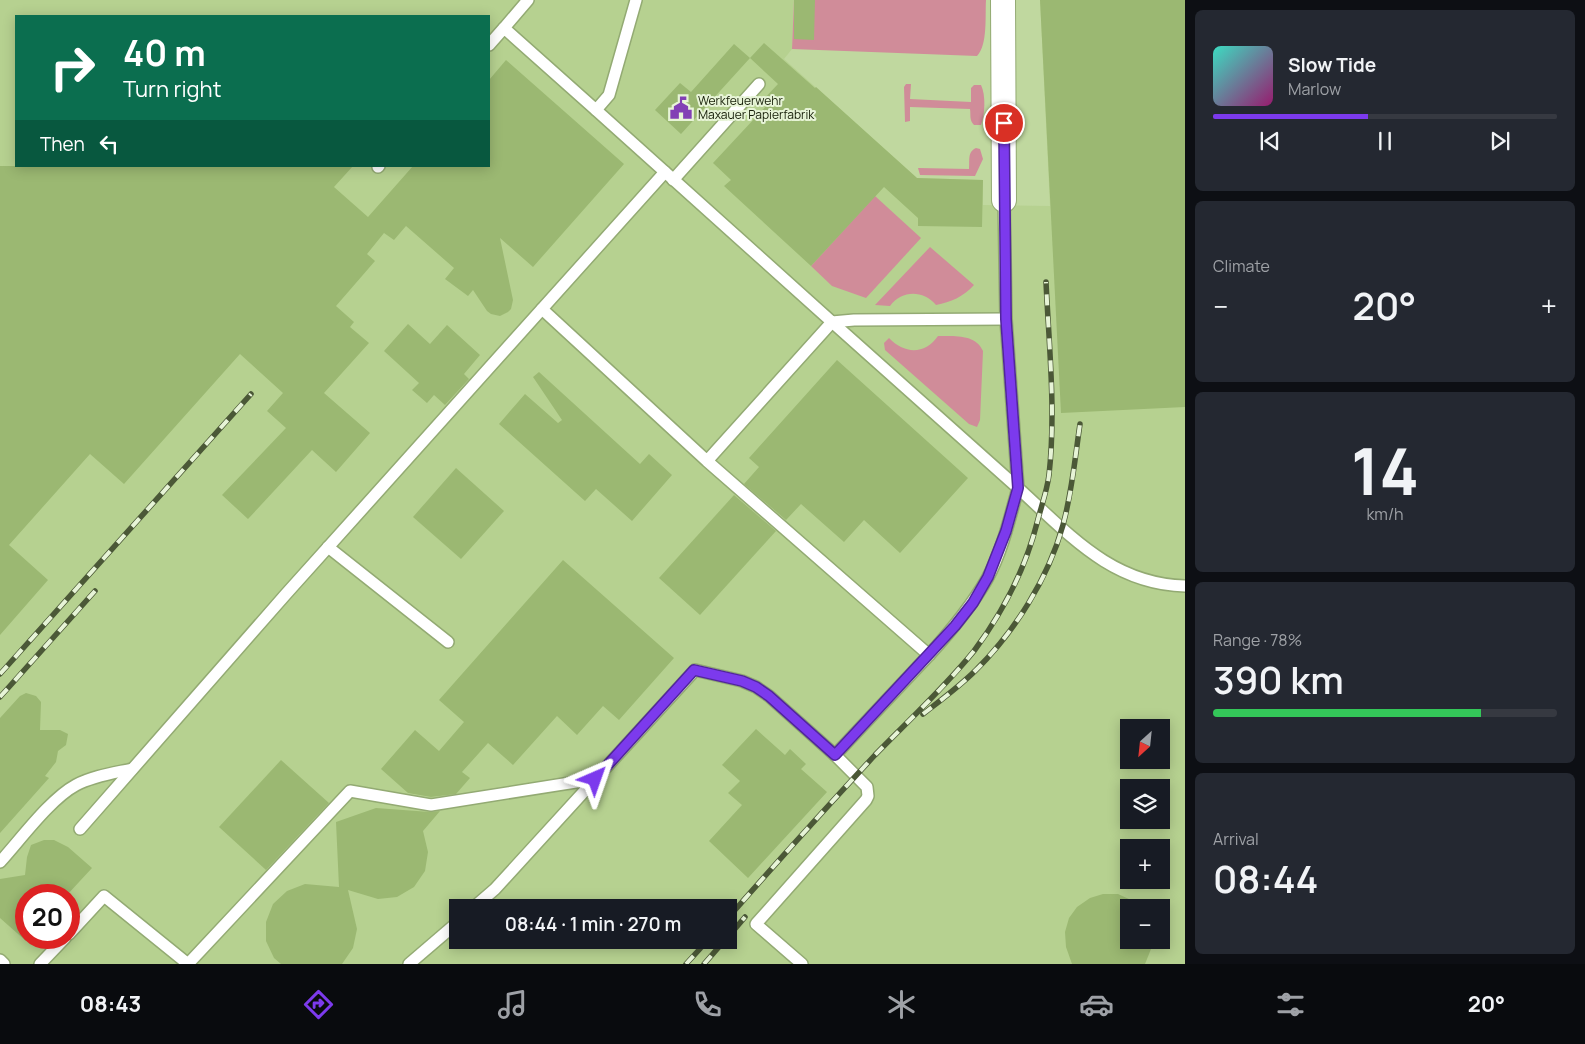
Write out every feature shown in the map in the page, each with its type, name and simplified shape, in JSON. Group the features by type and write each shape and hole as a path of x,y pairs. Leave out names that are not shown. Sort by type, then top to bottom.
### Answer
{"street":[{"path":"1002,0 1004,200"}],"lane":[{"path":"490,44 528,0"},
{"path":"596,110 609,95 636,0"},
{"path":"504,28 1088,550 1111,566 1131,576 1154,583 1185,586"},
{"path":"80,829 328,547 542,309 759,84"},
{"path":"835,755 955,626 973,603 988,577 1006,531 1018,488 1006,319 1004,200"},
{"path":"542,309 707,461 928,655"},
{"path":"707,461 832,322 854,320 1006,319"},
{"path":"328,547 448,642"},
{"path":"484,899 694,670 742,681 756,687 769,696 835,755 867,787 866,800 756,924 802,964"},
{"path":"0,862 60,796 77,785 103,775 132,769"},
{"path":"80,922 104,896 188,964 350,791 431,805 595,779"},
{"path":"409,964 449,930"},
{"path":"40,964 54,949"},
{"path":"0,960 4,964"}],"shaded area":[{"path":"0,0 794,0 792,49 784,59 917,178 983,180 983,205 1050,206 1040,0 1185,0 1185,964 0,964"},
{"path":"794,0 986,0 983,45 977,56 792,49"},
{"path":"906,84 911,84 910,99 971,102 971,88 974,85 981,85 984,94 984,105 981,125 974,125 972,123 970,109 910,107 910,121 905,122 904,87"},
{"path":"976,148 980,149 983,159 975,176 920,175 918,168 969,169 970,154"},
{"path":"875,196 921,238 866,298 832,286 811,266"},
{"path":"930,247 974,285 966,293 936,305 925,297 913,294 900,297 890,306 875,305"},
{"path":"938,336 957,336 970,339 980,345 983,351 980,420 977,427 969,424 885,350 884,343 889,338 901,347 914,350 927,347"}],"building":[{"path":"794,0 815,0 814,40 794,39"},
{"path":"1040,0 1185,0 1185,407 1061,413"},
{"path":"764,43 917,178 983,180 982,227 918,226 918,218 884,187 811,266 724,186 731,180 713,163 768,104 763,100 778,84 750,58"},
{"path":"734,44 750,58 681,134 655,110 680,83 691,92"},
{"path":"506,60 624,164 533,267 500,238 513,300 511,309 500,316 491,314 473,290 468,296 445,279 454,268 406,226 394,240 384,233 367,254 375,261 336,306 354,322 350,327 369,343 324,393 370,433 336,472 312,450 248,519 222,495 286,428 267,411 283,393 240,354 124,484 90,454 9,545 48,580 0,635 0,166 352,167 334,187 368,217 412,167 490,167 490,79"},
{"path":"408,324 430,344 447,325 480,355 464,374 469,379 445,405 434,395 427,403 412,390 419,383 384,351"},
{"path":"837,360 968,478 900,553 864,520 844,542 801,504 786,520 744,484 759,467 749,458"},
{"path":"539,372 640,464 649,454 672,475 632,521 596,489 585,501 499,424 525,394 558,423 562,420 533,377"},
{"path":"456,468 504,511 461,559 413,517"},
{"path":"734,495 776,531 700,615 659,578"},
{"path":"563,560 674,658 619,720 603,706 577,735 557,716 513,765 488,743 462,772 470,778 456,794 431,797 408,793 381,769 415,730 439,751 464,722 439,700"},
{"path":"26,693 36,696 41,702 40,730 60,730 68,734 66,745 58,751 56,762 45,776 49,778 0,833 0,718 20,696"},
{"path":"756,729 785,755 790,749 806,764 801,769 827,792 748,878 709,841 742,805 728,793 740,781 722,765"},
{"path":"281,760 329,803 266,870 219,827"},
{"path":"376,808 440,811 423,831 428,852 425,871 414,887 397,897 378,899 348,890 357,929 353,948 342,964 281,964 274,958 266,941 266,922 273,904 287,891 305,884 339,887 336,822"},
{"path":"44,840 54,840 68,847 92,868 77,884 15,884 15,931 0,918 0,879 25,875 27,857 31,845"},
{"path":"1103,894 1118,894 1129,899 1120,899 1120,949 1151,949 1145,964 1072,964 1066,947 1065,932 1069,918 1077,907 1090,898"}],"railway":[{"path":"737,908 875,755 962,665 985,636 1012,590 1032,540 1049,475 1052,403 1046,282"},
{"path":"0,674 251,394"},
{"path":"923,714 964,682 990,655 1017,621 1039,584 1049,565 1063,525 1071,488 1080,424"},
{"path":"0,697 95,591"},
{"path":"737,926 745,917"},
{"path":"686,964 700,949"},
{"path":"704,964 717,949"}],"place":[{"name":"Werkfeuerwehr Maxauer Papierfabrik","path":"681,108"}],"route":[{"path":"595,779 694,670 742,681 756,687 769,696 835,755 955,626 973,603 988,577 1006,531 1018,488 1006,319 1004,123"}]}
